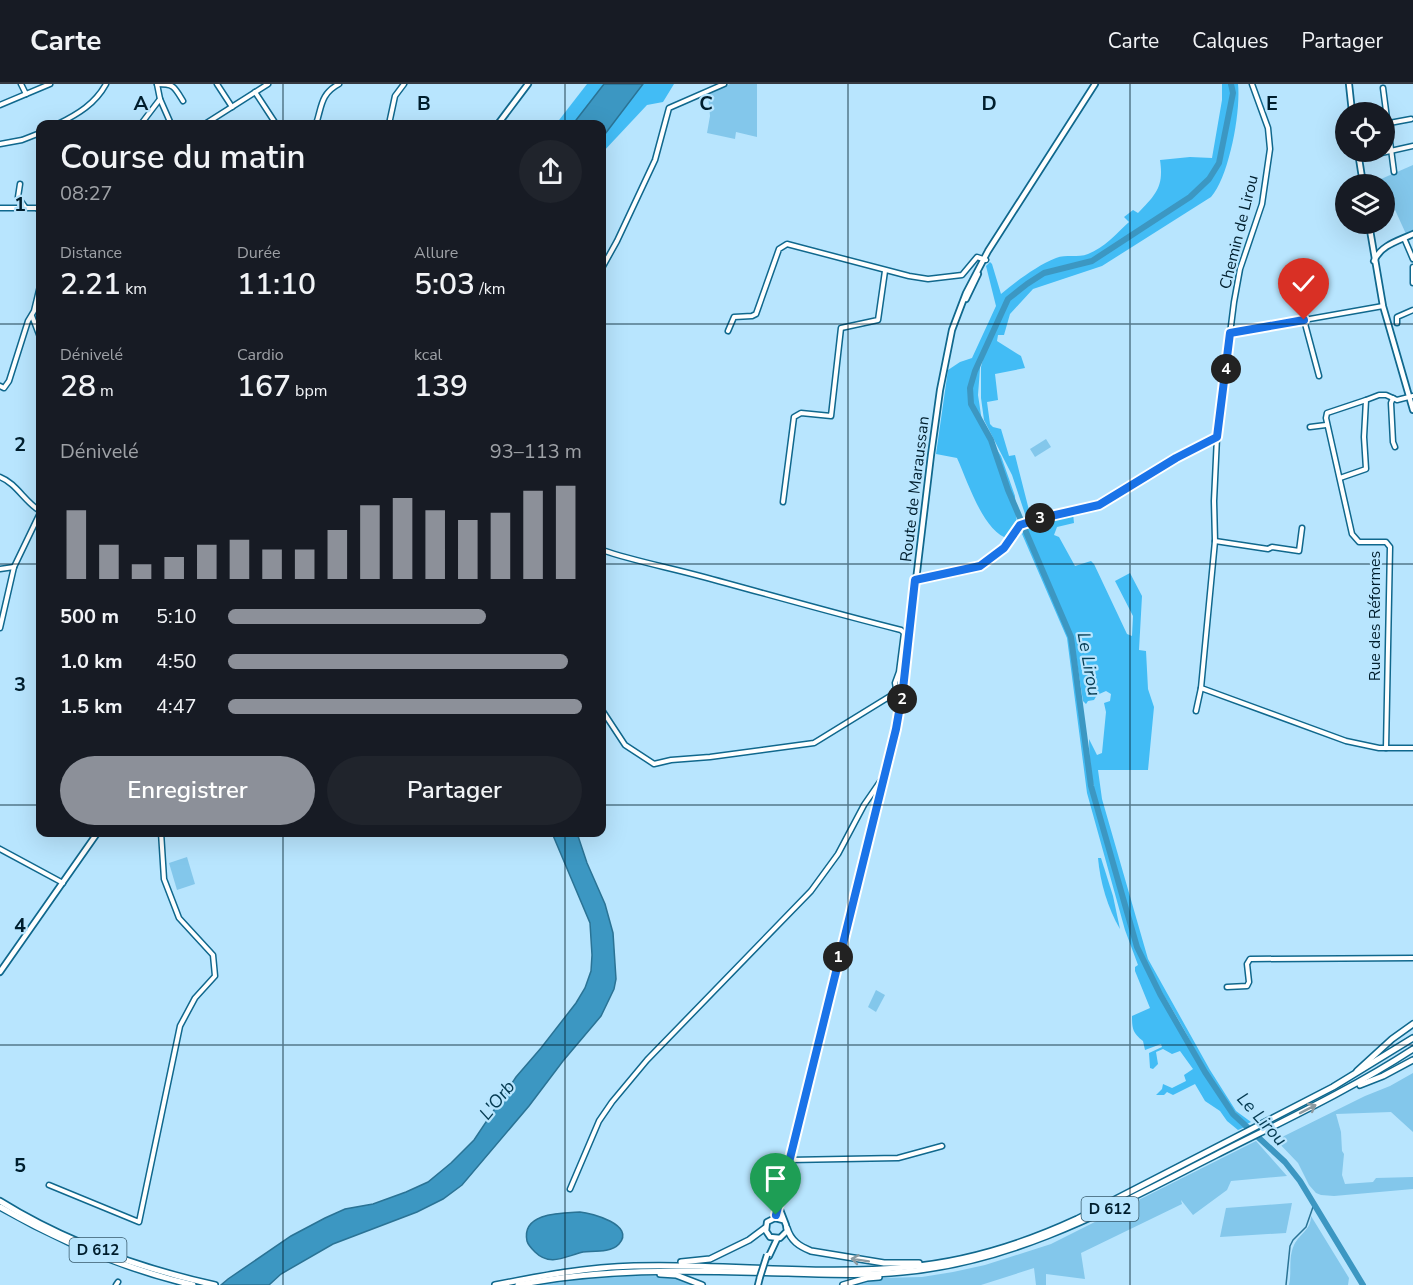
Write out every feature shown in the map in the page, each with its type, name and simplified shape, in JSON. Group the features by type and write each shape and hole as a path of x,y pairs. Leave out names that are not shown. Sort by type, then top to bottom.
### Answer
{"highway":[{"name":"D 612","path":"495,1285 569,1271 630,1268 853,1270 909,1267 992,1251 1052,1230 1333,1087 1354,1073 1413,1024"},
{"path":"1333,1087 1413,1038"},
{"path":"1345,1091 1413,1049"},
{"name":"D 612","path":"518,1285 630,1268 852,1274 895,1273 964,1263 1010,1251 1088,1220 1345,1091 1383,1076 1413,1060"},
{"name":"D 612","path":"0,1201 41,1224 97,1250 139,1265 215,1285"},
{"name":"D 612","path":"0,1207 99,1256 193,1285"},
{"path":"702,1285 676,1275 636,1274 630,1268 639,1263 710,1259 749,1240 765,1228"},
{"path":"787,1228 793,1240 802,1248 811,1251 884,1263 939,1263"},
{"path":"843,1285 895,1273"}],"main road":[{"path":"501,120 528,84"},
{"name":"Route de Maraussan","path":"775,1218 885,775 903,689 940,390 951,338 985,259 1096,84"},
{"path":"1349,84 1351,102"},
{"path":"1374,261 1377,254 1384,248 1413,234"},
{"path":"1370,235 1376,245 1384,248"},
{"path":"1370,235 1383,306 1411,396 1413,410"},
{"path":"0,972 95,837"},
{"path":"770,1237 777,1239 783,1237 787,1228 778,1205"},
{"path":"759,1285 768,1255 770,1237 765,1228 769,1220 775,1218 783,1220"},
{"path":"768,1255 777,1239"}],"street":[{"path":"21,84 26,94"},
{"path":"0,105 50,84"},
{"path":"66,120 90,105 106,84"},
{"path":"169,120 160,99 157,84 171,84 183,100"},
{"path":"218,84 232,107"},
{"path":"214,120 268,84"},
{"path":"317,120 325,94 339,84"},
{"path":"390,120 395,96 404,84"},
{"path":"606,261 655,160 669,108 673,104 724,84"},
{"name":"Chemin de Lirou","path":"1196,711 1215,541 1217,437 1230,333 1240,269 1262,204 1270,150 1268,128 1252,84"},
{"path":"1383,88 1384,102"},
{"path":"255,92 273,120"},
{"path":"144,120 160,99"},
{"path":"1395,122 1411,119"},
{"path":"0,144 36,135"},
{"path":"1395,150 1413,146"},
{"path":"1393,162 1394,172"},
{"path":"20,184 18,197 25,208"},
{"path":"0,208 36,209"},
{"path":"1404,238 1413,259"},
{"path":"728,331 734,317 756,314 779,249 787,244 885,271 928,279 962,275 977,256 985,259"},
{"path":"1413,267 1413,284"},
{"path":"783,502 794,417 801,413 831,416 840,328 878,320 885,271"},
{"path":"0,386 3,388 9,381 36,300"},
{"path":"1230,333 1383,306"},
{"path":"1397,323 1397,317 1413,310"},
{"path":"32,315 36,326"},
{"path":"1304,320 1319,376"},
{"path":"1310,427 1326,425 1327,413 1379,395 1397,400 1411,396"},
{"path":"1393,398 1391,403 1395,447"},
{"path":"1340,478 1366,469 1364,437 1366,399"},
{"name":"Rue des Réformes","path":"1326,425 1354,538 1359,542 1386,542 1390,548 1386,748"},
{"path":"915,580 980,566 1004,548 1020,525 1099,505 1176,458 1217,437"},
{"path":"0,477 8,480 36,509"},
{"path":"0,628 14,567 36,520"},
{"path":"1215,541 1299,551 1302,528"},
{"path":"606,552 807,607 901,630 904,633 899,672 895,683 896,689 892,695 814,743 654,764 625,745 606,717"},
{"path":"0,569 14,567"},
{"path":"1200,688 1346,741 1386,748 1413,748"},
{"path":"896,689 903,689"},
{"path":"570,1189 599,1120 612,1102 647,1060 812,891 838,854 864,805 885,775"},
{"path":"49,1185 139,1222 180,1026 195,998 215,976 213,955 179,918 164,879 161,837"},
{"path":"0,849 63,883"},
{"path":"1227,987 1246,986 1249,982 1247,964 1250,959 1413,957"},
{"path":"789,1160 898,1158 942,1146"}],"shaded area":[{"path":"587,84 604,84 576,120 559,120"},
{"path":"604,84 643,84 606,133 606,120 576,120"},
{"path":"643,84 674,84 663,102 647,105 606,149 606,133"},
{"path":"730,84 757,84 757,137 736,132 735,139 707,133 710,116 708,95"},
{"path":"1222,84 1238,84 1238,111 1228,160 1211,197 1102,266 1033,289 1010,314 1004,335 998,335 997,341 1021,356 1025,368 995,374 998,400 987,402 990,424 1001,429 1009,456 1015,455 1030,514 1042,512 1041,516 1027,520 1012,475 984,420 981,398 981,367 1007,302 1005,301 981,355 978,395 983,428 1001,456 1015,496 1017,527 1009,539 991,527 984,517 957,458 936,454 948,370 972,358 996,306 986,266 990,262 992,264 1001,294 1049,261 1060,257 1088,254 1105,244 1129,222 1124,217 1133,210 1138,213 1154,195 1160,184 1160,160 1190,157 1212,158 1222,100"},
{"path":"1413,165 1413,231 1406,234 1395,210 1395,174 1392,174"},
{"path":"1046,439 1051,447 1035,457 1030,449"},
{"path":"1073,513 1074,523 1057,527 1054,535 1059,537 1075,566 1091,561 1094,564 1127,634 1132,636 1133,616 1115,581 1130,573 1142,596 1139,650 1146,651 1148,689 1154,707 1148,770 1098,770 1102,799 1148,959 1210,1070 1236,1111 1251,1122 1247,1124 1228,1104 1206,1069 1146,963 1137,945 1129,918 1099,812 1090,757 1089,739 1097,755 1102,753 1106,712 1104,703 1110,701 1111,694 1106,691 1086,704 1083,701 1073,637 1027,529 1027,525 1037,521"},
{"path":"1024,531 1070,639 1085,732 1091,788 1134,942 1159,995 1207,1077 1232,1114 1245,1127 1238,1130 1220,1111 1205,1101 1195,1084 1173,1095 1167,1092 1164,1095 1156,1095 1162,1089 1163,1084 1172,1088 1186,1081 1184,1075 1193,1069 1180,1051 1172,1054 1163,1049 1156,1052 1158,1064 1153,1069 1150,1068 1149,1053 1162,1047 1161,1044 1145,1050 1143,1041 1133,1028 1132,1016 1150,1008 1135,971 1138,965 1125,930 1087,793 1067,638 1022,534"},
{"path":"554,837 578,837 605,904 613,933 616,979 614,989 601,1016 462,1185 443,1199 417,1212 333,1244 281,1274 269,1285 221,1285 291,1236 345,1209 373,1204 428,1182 451,1163 474,1140 516,1077 576,1003 585,988 591,971 590,923"},
{"path":"187,857 195,884 177,890 169,863"},
{"path":"1098,858 1101,858 1113,896 1120,929 1105,895"},
{"path":"876,990 885,995 876,1012 868,1007"},
{"path":"1413,1073 1413,1132 1391,1112 1336,1114 1344,1154 1342,1175 1345,1184 1373,1182 1376,1178 1413,1177 1413,1189 1334,1196 1316,1193 1309,1185 1298,1163 1276,1140"},
{"path":"1256,1141 1287,1176 1231,1181 1227,1190 1193,1215 1181,1200 1182,1204 1081,1253 1085,1279 1046,1274 1046,1285 1036,1285 1034,1268 981,1285 849,1285 880,1278 922,1277 953,1272 985,1265 1051,1244"},
{"path":"1292,1203 1286,1233 1220,1237 1226,1208"},
{"path":"580,1212 610,1221 617,1226 622,1231 623,1237 619,1244 607,1250 583,1252 552,1260 541,1256 529,1245 527,1231 530,1224 537,1219 554,1214"},
{"path":"1311,1216 1349,1278 1348,1285 1289,1285 1292,1250 1309,1225"},
{"path":"624,1275 677,1277 699,1285 530,1285 572,1278"}],"waterway":[{"name":"Le Lirou","path":"1231,84 1233,93 1219,163 1209,179 1190,197 1092,261 1044,273 1008,299 975,371 970,388 971,404 991,440 1008,490 1071,637 1091,786 1137,947 1160,994 1205,1072 1233,1114 1285,1162 1300,1181 1363,1285"},
{"path":"1286,1285 1290,1246 1306,1227 1314,1204"}],"route":[{"path":"776,1215 896,729 903,689 915,580 980,566 1004,548 1020,525 1099,505 1176,458 1217,437 1230,333 1304,320"}],"water label":[{"name":"L'Orb","path":"497,1100"}]}
